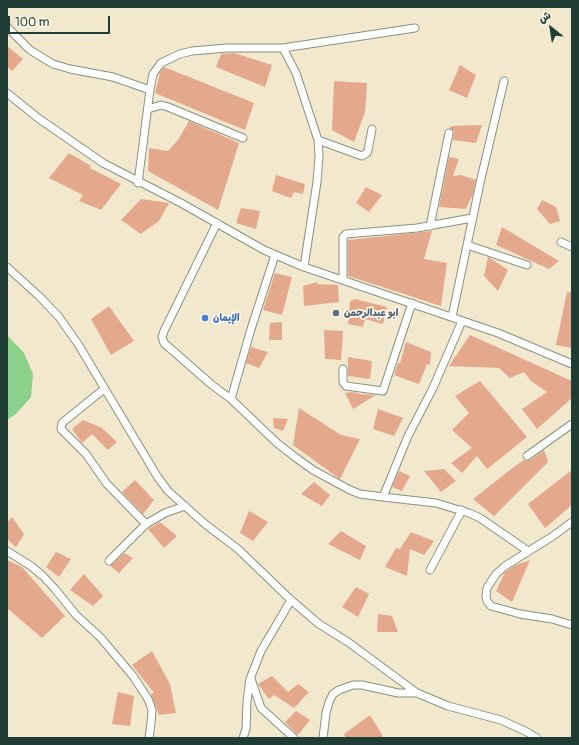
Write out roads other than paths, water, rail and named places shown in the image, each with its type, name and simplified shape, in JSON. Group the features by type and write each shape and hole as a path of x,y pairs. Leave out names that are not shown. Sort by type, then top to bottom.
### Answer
{"street":[{"path":"7,28 30,50 53,64 70,69 113,77 150,90"},
{"path":"138,182 153,74 161,63 180,54 192,51 227,48 283,48 415,28"},
{"path":"283,48 296,73 318,140 319,156 317,182 304,267"},
{"path":"452,317 472,218 504,81"},
{"path":"7,92 38,118 103,163 181,203 243,239 275,255 304,267 343,279 498,333 572,364"},
{"path":"148,109 161,105 168,107 243,138"},
{"path":"318,140 362,156 368,150 372,129"},
{"path":"430,226 448,133"},
{"path":"343,279 343,237 346,234 430,226 472,218"},
{"path":"217,223 164,331 162,337 166,344 212,385 231,399 277,443 313,470 337,484 360,494 436,503 462,510 480,518 528,551"},
{"path":"561,242 572,247"},
{"path":"467,245 527,265"},
{"path":"231,399 251,329 275,255"},
{"path":"7,268 40,296 59,317 78,344 104,389 168,491 238,550 319,624 348,642 417,693 448,706 501,720 537,738"},
{"path":"343,369 343,382 346,386 383,391 412,303"},
{"path":"383,497 408,436 433,388 462,321"},
{"path":"104,389 62,423 61,429 63,433 86,454 107,484 146,524"},
{"path":"527,456 572,424"},
{"path":"109,561 146,524 165,513 185,506"},
{"path":"430,570 462,510"},
{"path":"572,522 496,574 487,588 488,601 491,606 572,625"},
{"path":"7,551 31,566 43,576 76,615 100,637 133,676 148,699 152,710 149,738"},
{"path":"243,738 246,729 250,676 264,646 291,600"},
{"path":"250,676 260,708 294,738"},
{"path":"323,738 325,717 329,702 333,694 339,690 353,686 362,686 398,693 417,693"}],"place":[{"name":"ابو عبدالرحمن","path":"336,313"},
{"name":"الإيمان","path":"205,318"}]}
